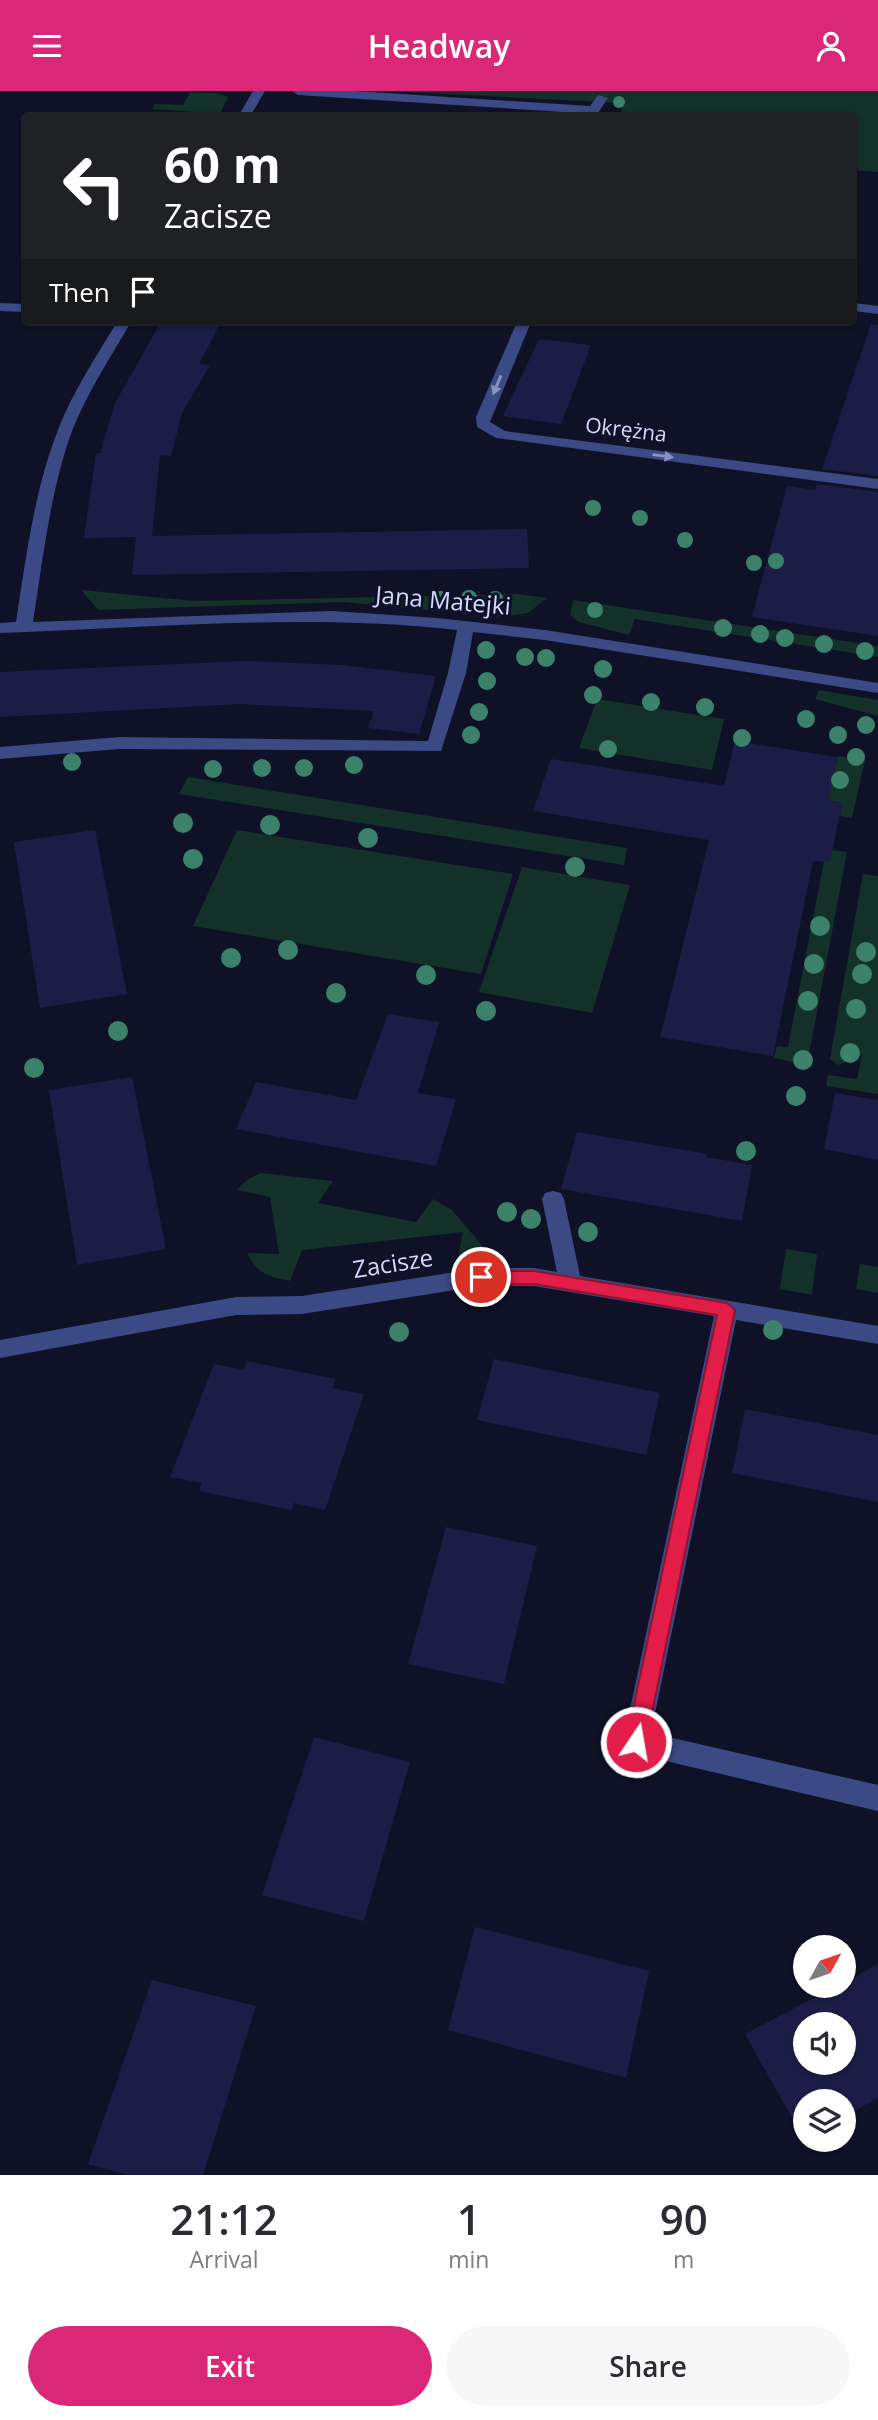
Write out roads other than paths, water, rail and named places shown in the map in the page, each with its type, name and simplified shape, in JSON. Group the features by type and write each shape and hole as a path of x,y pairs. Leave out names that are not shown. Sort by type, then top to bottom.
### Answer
{"street":[{"path":"247,112 259,91"},
{"path":"298,91 594,110 601,98"},
{"path":"0,307 21,308"},
{"path":"857,307 878,310"},
{"path":"24,626 52,478 65,431 80,397 122,326"},
{"name":"Okrężna","path":"522,326 483,417 482,423 490,431 501,435 878,484"},
{"name":"Jana Matejki","path":"0,628 332,616 545,635 878,688"},
{"path":"0,753 119,743 435,747 457,673 466,626"},
{"path":"553,1199 571,1285"},
{"name":"Zacisze","path":"0,1349 236,1306 302,1305 481,1277 534,1277 878,1335"},
{"path":"727,1310 636,1742 878,1798"}]}
